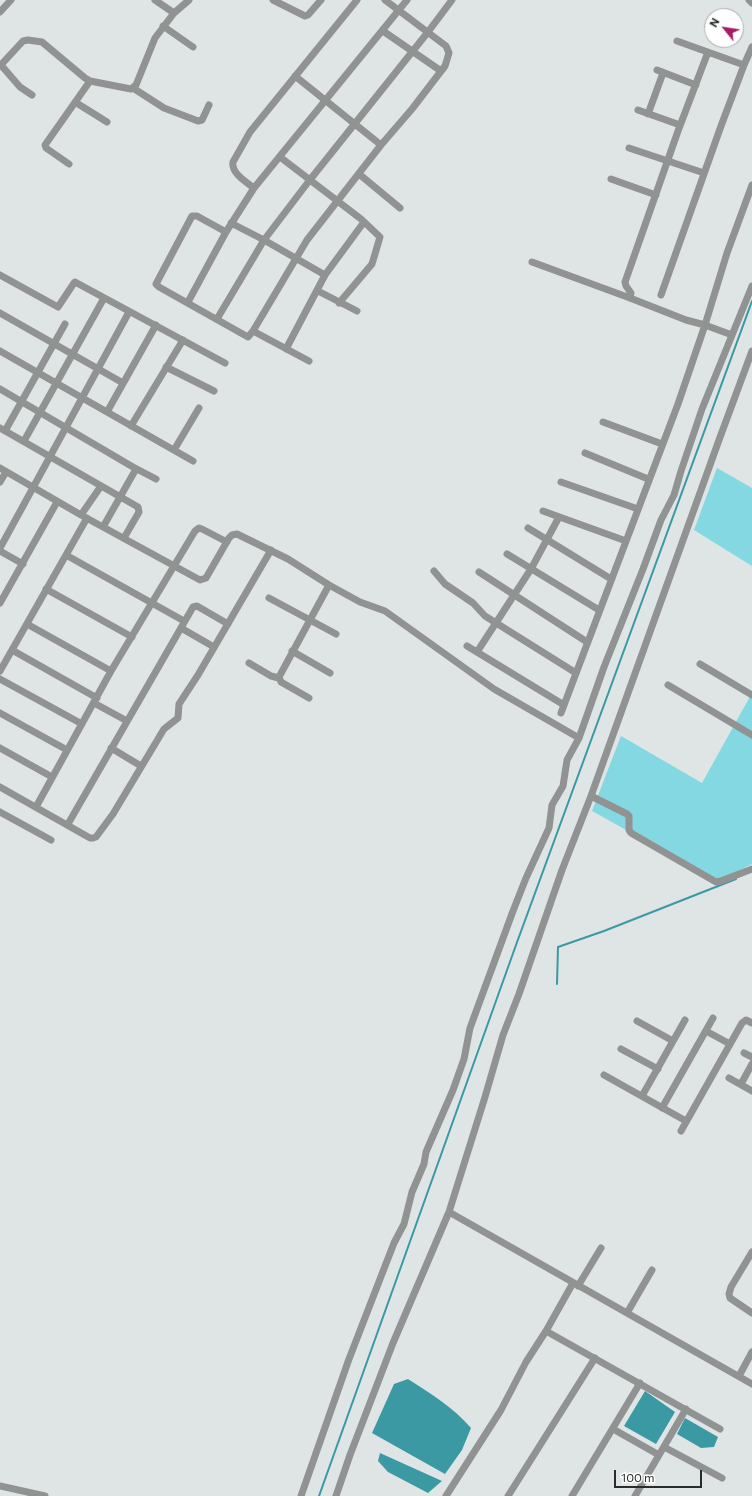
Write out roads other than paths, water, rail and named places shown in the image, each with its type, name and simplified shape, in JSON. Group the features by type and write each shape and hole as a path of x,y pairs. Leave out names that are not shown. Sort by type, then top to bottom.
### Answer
{"street":[{"path":"0,12 11,0"},
{"path":"155,0 174,13"},
{"path":"133,88 138,80 151,45 163,26 174,13 189,0"},
{"path":"273,0 305,16 308,15 321,0"},
{"path":"254,188 235,172 232,166 233,162 250,132 357,0"},
{"path":"226,232 197,216 194,215 191,217 156,284 247,336 250,336 296,258 337,201 441,71 449,56 448,49 385,0"},
{"path":"188,302 231,223 254,188 407,0"},
{"path":"217,319 264,240 452,0"},
{"path":"163,26 192,47"},
{"path":"383,31 441,71"},
{"path":"32,95 20,87 12,76 0,66 23,41 37,41 45,45 85,78 129,89 133,88 164,108 198,121 202,120 209,105"},
{"path":"677,41 744,65"},
{"path":"660,295 744,65 752,47"},
{"path":"631,296 625,282 680,125 708,52"},
{"path":"648,114 660,72 696,85"},
{"path":"295,76 381,145"},
{"path":"69,164 46,148 45,145 90,80"},
{"path":"75,102 107,122"},
{"path":"638,110 680,125"},
{"path":"629,148 704,173"},
{"path":"280,157 380,235 372,264 339,303"},
{"path":"359,174 400,208"},
{"path":"611,179 656,194"},
{"path":"467,646 562,709 662,444 705,325 727,253 752,185"},
{"path":"286,349 325,276 364,222"},
{"path":"231,223 296,258 325,276"},
{"path":"532,262 631,296 686,320 705,325 732,336"},
{"path":"0,274 56,306 60,305 74,282 225,363"},
{"path":"301,1496 349,1359 394,1243 404,1224 412,1192 424,1164 426,1152 453,1090 464,1059 470,1028 526,878 550,823 552,805 563,786 567,760 579,738 604,667 661,520 674,495 698,419 752,286"},
{"path":"318,291 357,311"},
{"path":"24,442 104,298"},
{"path":"0,548 81,397 129,312"},
{"path":"0,313 123,383"},
{"path":"65,324 23,402 3,430 137,506 139,509 124,538"},
{"path":"107,412 156,325"},
{"path":"253,331 309,361"},
{"path":"131,426 183,340"},
{"path":"0,351 193,461"},
{"path":"336,1496 393,1343 448,1212 485,1097 503,1035 752,352"},
{"path":"166,367 214,391"},
{"path":"0,389 136,469 156,479"},
{"path":"174,450 200,408"},
{"path":"603,422 662,444"},
{"path":"585,453 648,479"},
{"path":"104,527 136,469"},
{"path":"0,482 3,470 57,502 200,580 205,579 227,542 232,536 237,534 295,563 329,585 365,604 385,612 494,689 579,738"},
{"path":"561,482 638,509"},
{"path":"0,671 66,555 101,486"},
{"path":"0,603 57,502"},
{"path":"543,511 626,541"},
{"path":"477,652 531,569 559,517"},
{"path":"528,528 611,579"},
{"path":"36,806 111,671 173,566 197,529 202,529 227,542"},
{"path":"0,787 68,824 90,838 94,838 113,814 164,729 178,718 179,704 271,550"},
{"path":"0,551 23,564"},
{"path":"507,554 599,610"},
{"path":"66,555 151,603 214,647"},
{"path":"434,571 447,586 473,603 485,616 576,674"},
{"path":"479,572 587,642"},
{"path":"279,678 279,675 329,585"},
{"path":"46,589 132,637"},
{"path":"269,598 336,634"},
{"path":"68,824 193,607 195,605 228,624"},
{"path":"27,624 111,671"},
{"path":"12,650 96,700 127,721"},
{"path":"292,651 330,673"},
{"path":"249,663 271,676 279,678 281,682 309,698"},
{"path":"700,664 752,694"},
{"path":"0,679 82,724"},
{"path":"668,685 752,735"},
{"path":"0,713 67,750"},
{"path":"0,748 52,777"},
{"path":"111,748 141,766"},
{"path":"591,796 627,814 629,816 629,830 631,833 716,882 752,869"},
{"path":"0,812 51,840"},
{"path":"662,1108 712,1018"},
{"path":"642,1096 685,1020"},
{"path":"637,1021 673,1041"},
{"path":"681,1132 744,1021 752,1023"},
{"path":"706,1031 730,1044"},
{"path":"621,1049 658,1069"},
{"path":"744,1053 752,1058"},
{"path":"741,1084 752,1064"},
{"path":"604,1075 686,1121"},
{"path":"729,1078 752,1091"},
{"path":"448,1212 752,1384"},
{"path":"446,1496 501,1410 526,1362 601,1248"},
{"path":"752,1252 731,1287 729,1294 732,1300 752,1313"},
{"path":"626,1313 652,1270"},
{"path":"546,1331 720,1429"},
{"path":"739,1376 752,1352"},
{"path":"508,1496 594,1358"},
{"path":"572,1496 640,1383"},
{"path":"645,1496 636,1494 686,1409"},
{"path":"613,1429 659,1455"},
{"path":"664,1446 722,1478"},
{"path":"0,1486 45,1496"}],"waterway":[{"path":"319,1496 516,945 752,301"},
{"path":"557,984 558,947 604,931 736,879"}]}
